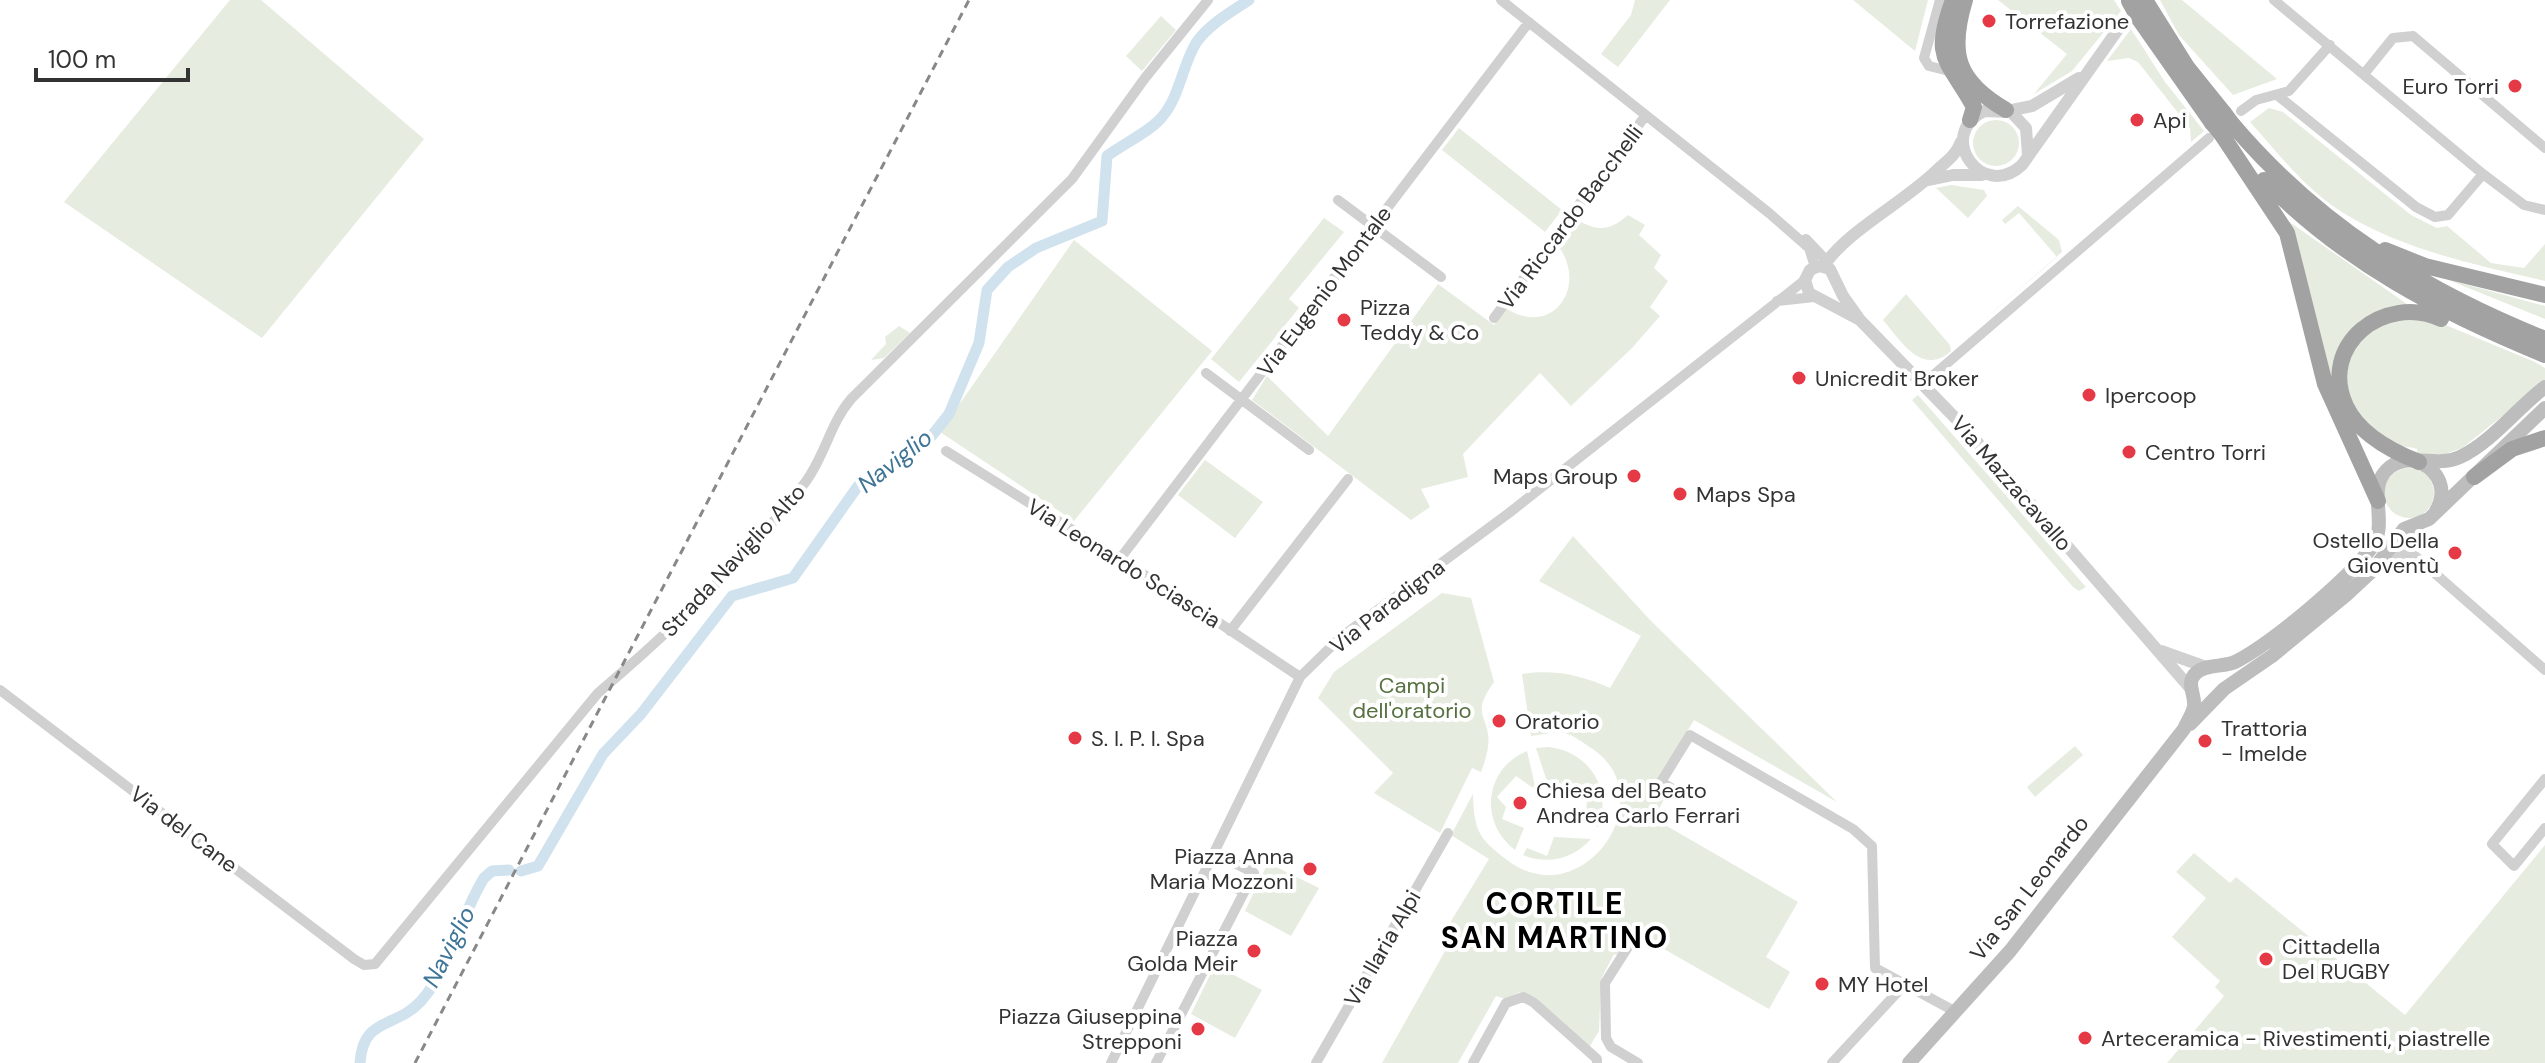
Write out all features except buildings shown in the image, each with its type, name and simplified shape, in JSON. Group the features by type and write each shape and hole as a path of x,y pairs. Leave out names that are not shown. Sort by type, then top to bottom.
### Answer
{"highway":[{"path":"1953,0 1936,41 1955,69 1974,107 1967,128"},
{"path":"1965,0 1956,38 1955,69 2006,110"},
{"path":"2132,9 2154,44 2290,206 2353,256 2428,303 2541,349"},
{"path":"2132,9 2187,67 2287,233 2325,384 2378,501"},
{"path":"2222,126 2317,210 2371,251 2541,349"},
{"path":"2317,210 2406,260 2545,295"},
{"path":"2419,462 2371,435 2346,406 2341,386 2342,362 2364,328 2393,312 2419,311 2503,346 2541,349"},
{"path":"2474,477 2512,449 2545,438"}],"main road":[{"path":"2206,667 2222,666 2244,657 2291,621 2354,565 2377,536 2378,484 2388,468 2399,462 2440,463 2464,456 2545,387"},
{"name":"Via San Leonardo","path":"2178,736 2224,689 2280,651 2374,569 2402,531 2423,521 2545,408"},
{"path":"2378,501 2391,519 2423,521 2441,498 2441,484 2435,473 2419,462"},
{"path":"2206,667 2221,675 2224,689"},
{"name":"Via San Leonardo","path":"1909,1063 2049,904 2178,736 2191,716 2192,678 2206,667"},
{"path":"2192,692 2202,702 2214,701"}],"street":[{"name":"Strada Naviglio Alto","path":"369,966 383,956 598,693 632,667 776,518 807,481 821,458 830,428 851,399 1076,175 1145,78 1208,0"},
{"path":"1501,0 1817,248 1820,267"},
{"path":"1936,41 1940,0"},
{"path":"2274,0 2483,174 2524,205 2545,210"},
{"name":"Via Paradigna","path":"1926,182 1956,175 1992,176 2013,172 2132,9"},
{"name":"Via Eugenio Montale","path":"1119,560 1529,22"},
{"path":"2364,74 2393,38 2413,36 2545,148"},
{"path":"1923,384 2222,126 2252,102 2277,95 2300,82 2330,45"},
{"name":"Via Paradigna","path":"1817,248 1832,250 1842,245 1926,182 1956,153 1967,128 1984,111 2029,107 2082,75"},
{"path":"2277,95 2416,207 2435,217 2448,215 2483,174"},
{"path":"2006,110 2026,128 2028,155"},
{"name":"Via Riccardo Bacchelli","path":"1494,318 1646,115"},
{"path":"1967,128 1962,146 1968,162 1976,170 1992,176"},
{"path":"1338,200 1441,277"},
{"path":"1769,213 1809,248 1820,267 1836,280"},
{"name":"Via Paradigna","path":"1817,298 1833,293 1842,256 1855,237"},
{"name":"Via Paradigna","path":"1111,1063 1300,677 1341,637 1509,513 1805,280 1842,245"},
{"path":"1805,280 1805,287 1817,298"},
{"name":"Via Mazzacavallo","path":"1836,280 1860,320 1923,384 2192,692"},
{"path":"1775,301 1817,298"},
{"name":"Via Mazzacavallo","path":"1817,298 1860,320"},
{"path":"1206,373 1309,450"},
{"name":"Via Leonardo Sciascia","path":"946,451 1300,677"},
{"path":"1230,631 1348,479"},
{"path":"2423,521 2410,538 2414,555 2545,670"},
{"path":"2374,569 2398,554 2414,555"},
{"name":"Via Mazzacavallo","path":"2158,650 2206,667"},
{"name":"Via del Cane","path":"0,690 354,959 369,966"},
{"path":"1682,794 1661,782 1690,735 1863,838 1872,846 1875,968 1956,1012"},
{"path":"2545,779 2492,844 2514,866 2545,828"},
{"name":"Via Ilaria Alpi","path":"1316,1063 1448,833"},
{"path":"1156,1063 1254,873 1215,853"},
{"path":"1205,873 1244,892"},
{"path":"1635,936 1605,983 1606,1038 1611,1047 1638,1063"},
{"path":"1832,1063 1905,984"},
{"path":"1473,1063 1506,1003 1523,997 1533,1002 1597,1059 1597,1063"}],"green space":[{"path":"230,0 261,0 424,139 262,338 64,202"},
{"path":"1635,0 1670,0 1618,67 1601,54 1631,15"},
{"path":"1853,0 1928,0 1915,51"},
{"path":"1998,0 2114,0 2121,11 2072,71 2034,94 2067,54"},
{"path":"2160,0 2182,0 2277,79 2233,95 2179,35"},
{"path":"1161,16 1176,30 1142,71 1126,56"},
{"path":"2131,29 2165,82 2204,131 2191,142 2190,128 2138,62 2129,58 2107,61"},
{"path":"2269,108 2283,112 2411,215 2437,228 2447,226 2491,263 2524,268 2545,244 2545,281 2415,246 2389,237 2342,212 2304,182 2250,122"},
{"path":"1996,120 2012,127 2019,143 2012,159 1996,166 1980,159 1973,143 1980,127"},
{"path":"1459,128 1562,210 1545,232 1442,150"},
{"path":"1951,185 1984,190 1987,196 1968,218 1936,188"},
{"path":"2018,206 2059,240 2062,252 2057,257 2019,213 2005,224 2002,220"},
{"path":"1628,215 1645,225 1639,235 1661,255 1654,268 1668,281 1650,307 1660,316 1632,348 1571,406 1540,373 1463,454 1468,477 1421,489 1430,507 1411,520 1252,400 1267,376 1328,436 1438,284 1494,325 1507,309 1524,316 1539,317 1552,312 1568,290 1566,259 1556,243 1576,219 1603,228"},
{"path":"1324,218 1344,232 1289,299 1299,308 1239,382 1211,359"},
{"path":"2288,221 2407,304 2365,321 2335,393"},
{"path":"1074,240 1212,351 1074,521 940,432"},
{"path":"2446,279 2545,306 2545,319"},
{"path":"1906,294 1950,345 1951,351 1940,358 1921,358 1905,346 1883,320"},
{"path":"2393,318 2436,321 2535,362 2545,368 2545,382 2462,448 2445,454 2417,454 2417,449 2390,442 2377,433 2365,422 2350,396 2348,367 2353,353 2372,330"},
{"path":"899,326 910,333 884,358 871,360 886,344 885,337"},
{"path":"1918,395 2086,587 2079,591 2073,587 1912,400"},
{"path":"1205,460 1263,502 1235,538 1178,495"},
{"path":"2399,469 2419,469 2433,483 2433,503 2419,517 2399,517 2385,503 2385,483"},
{"path":"1573,536 1651,621 1837,802 1694,720 1657,783 1669,792 1653,818 1798,902 1766,957 1790,972 1769,1009 1629,929 1627,933 1633,936 1621,957 1614,954 1601,979 1599,1031 1588,1049 1535,997 1520,992 1505,999 1496,996 1458,1063 1382,1063 1453,937 1445,931 1489,859 1451,835 1473,794 1477,825 1484,839 1507,860 1535,874 1563,873 1587,862 1606,843 1618,818 1620,792 1611,767 1588,746 1568,734 1558,732 1531,736 1522,674 1567,674 1610,688 1641,636 1539,581"},
{"name":"Campi dell'oratorio","path":"1442,593 1471,598 1494,682 1483,703 1488,750 1481,772 1472,768 1440,833 1374,793 1393,773 1318,698 1334,672"},
{"path":"2075,746 2083,755 2035,797 2027,787"},
{"path":"1548,747 1575,756 1594,774 1602,799 1598,827 1586,820 1587,795 1561,791 1551,794 1536,748"},
{"path":"1527,751 1536,790 1516,776 1497,797 1506,807 1502,819 1524,828 1515,850 1495,825 1491,796 1502,770"},
{"path":"1554,837 1591,839 1560,858 1542,860 1523,855 1527,848 1547,856"},
{"name":"Cittadella Del RUGBY","path":"2545,845 2545,1063 2167,1063 2224,996 2215,987 2220,981 2172,937 2206,898 2176,872 2194,853 2230,883 2236,877 2405,1015"},
{"path":"1268,863 1319,888 1291,936 1245,911"},
{"path":"1215,965 1262,990 1235,1038 1191,1014"}],"waterway":[{"name":"Naviglio","path":"521,871 538,866 603,754 641,714 732,596 793,578 858,486 930,438 949,414 979,343 987,290 1008,267 1036,248 1102,221 1107,156 1162,117 1173,100 1187,61 1201,36 1249,0"},
{"name":"Naviglio","path":"360,1063 367,1037 411,1010 431,988 484,878 492,871 509,870"}],"railway":[{"path":"415,1063 969,0"}],"place":[{"name":"Torrefazione","path":"1989,21"},
{"name":"Euro Torri","path":"2515,86"},
{"name":"Api","path":"2137,120"},
{"name":"Pizza Teddy & Co","path":"1344,320"},
{"name":"Unicredit Broker","path":"1799,378"},
{"name":"Ipercoop","path":"2089,395"},
{"name":"Centro Torri","path":"2129,452"},
{"name":"Maps Group","path":"1634,476"},
{"name":"Maps Spa","path":"1680,494"},
{"name":"Ostello Della Gioventù","path":"2455,553"},
{"name":"Oratorio","path":"1499,721"},
{"name":"S. I. P. I. Spa","path":"1075,738"},
{"name":"Trattoria - Imelde","path":"2205,741"},
{"name":"Chiesa del Beato Andrea Carlo Ferrari","path":"1520,803"},
{"name":"Piazza Anna Maria Mozzoni","path":"1310,869"},
{"name":"Piazza Golda Meir","path":"1254,951"},
{"name":"Cittadella Del RUGBY","path":"2266,959"},
{"name":"MY Hotel","path":"1822,984"},
{"name":"Piazza Giuseppina Strepponi","path":"1198,1029"},
{"name":"Arteceramica - Rivestimenti, piastrelle","path":"2085,1038"}],"district":[{"name":"CORTILE SAN MARTINO","path":"1555,921"}]}
